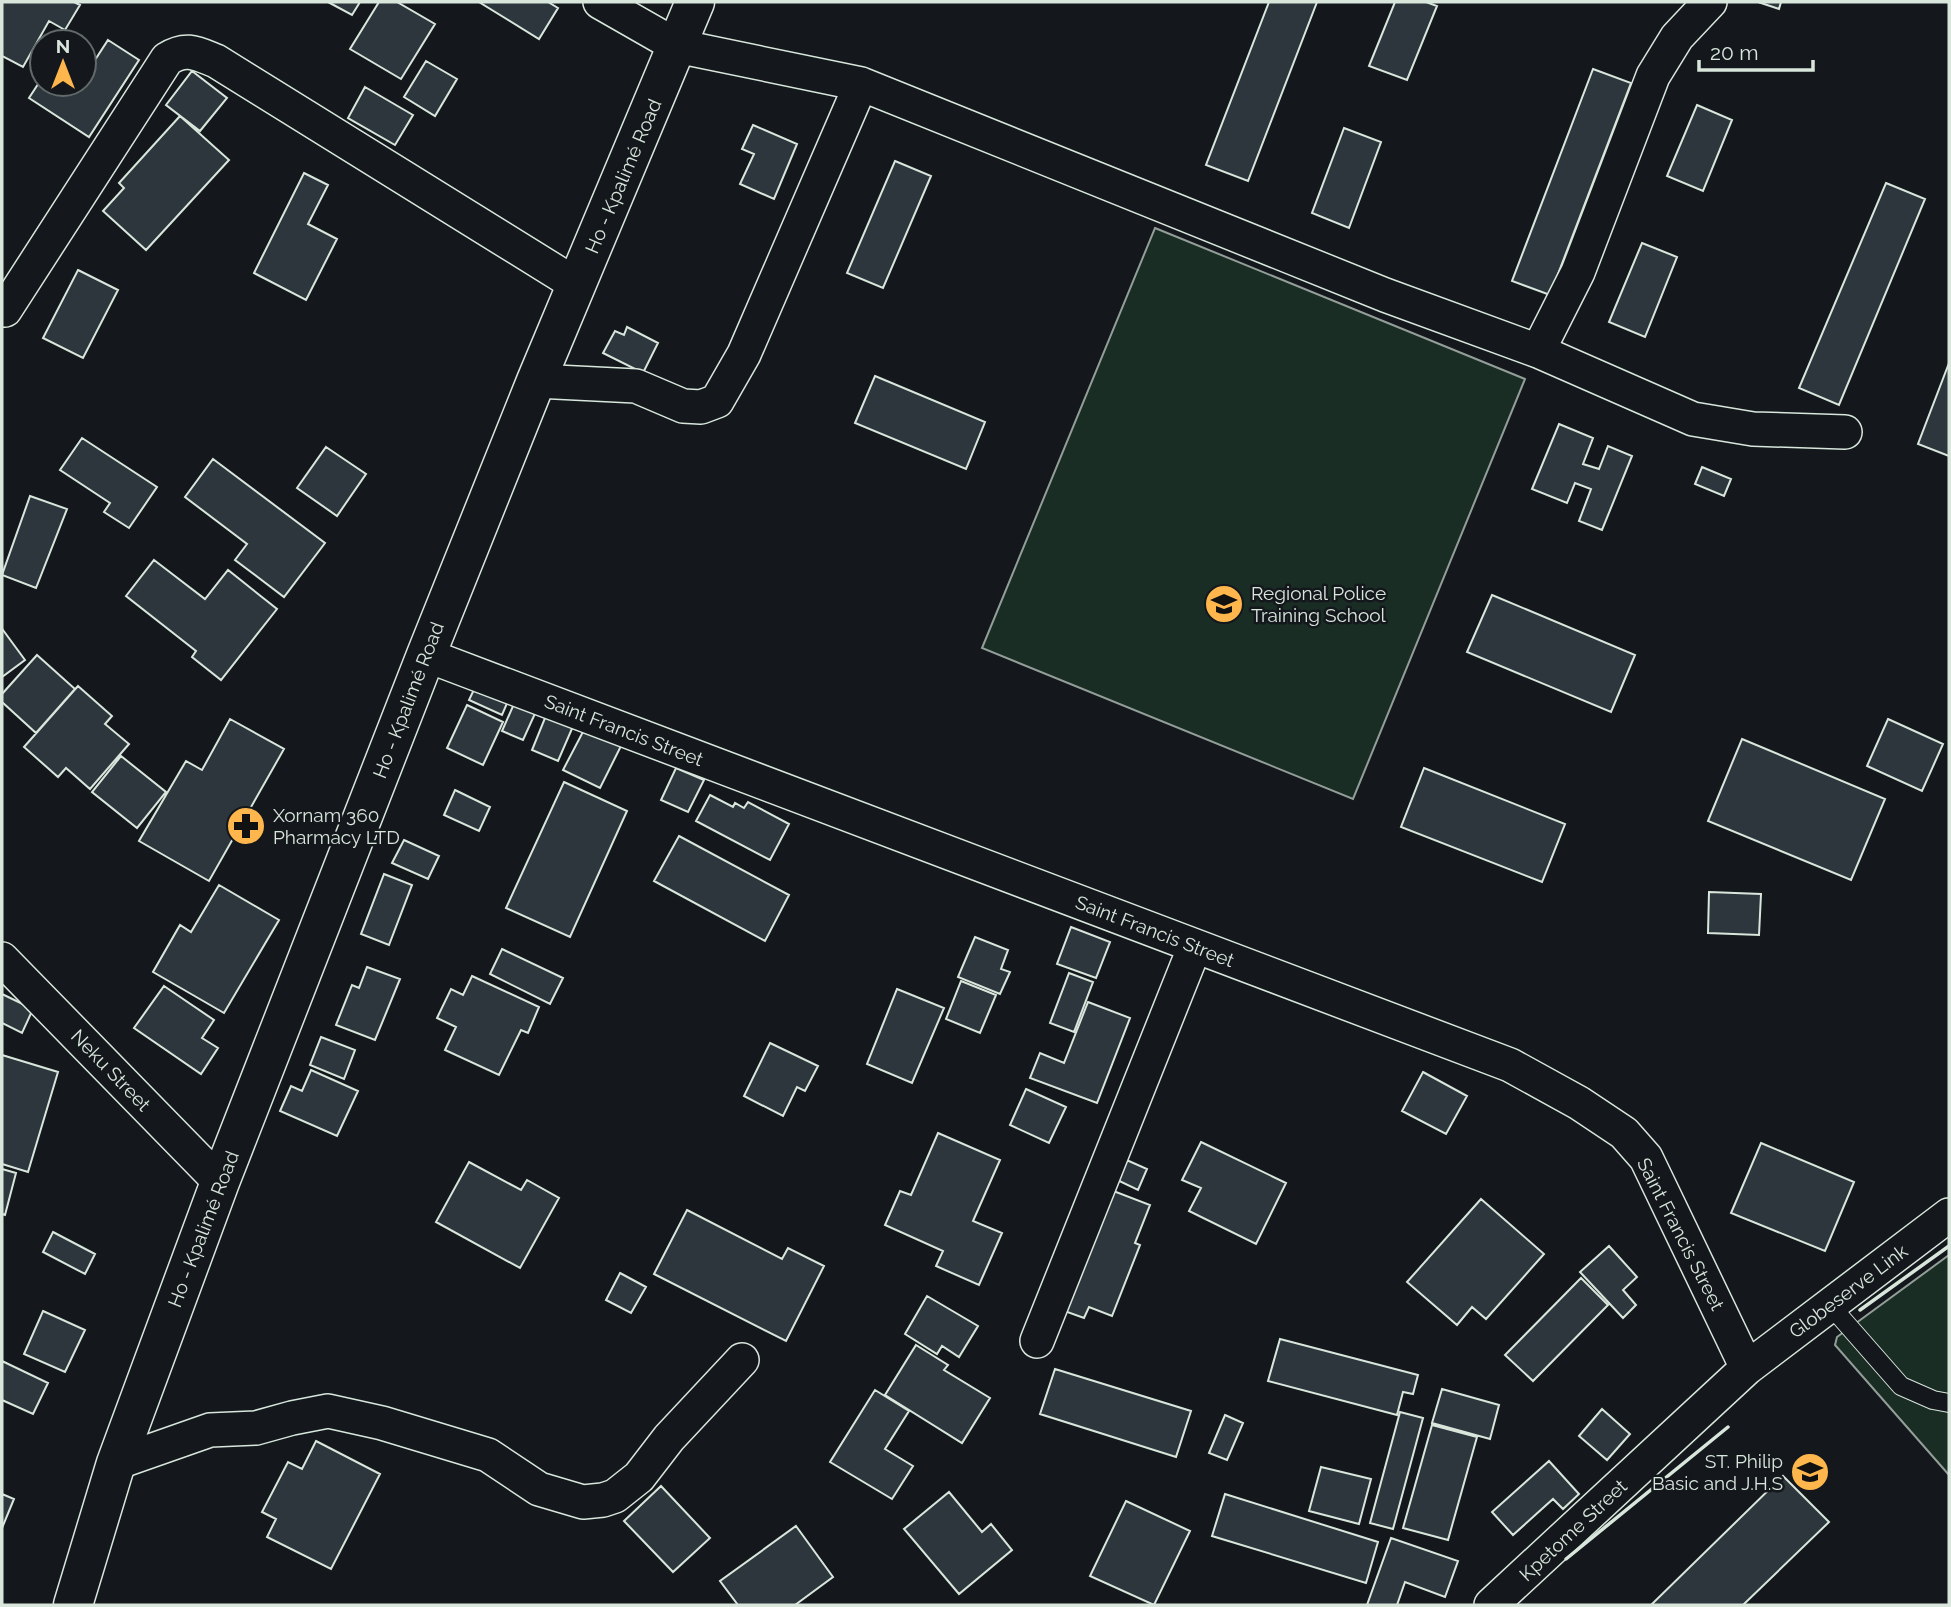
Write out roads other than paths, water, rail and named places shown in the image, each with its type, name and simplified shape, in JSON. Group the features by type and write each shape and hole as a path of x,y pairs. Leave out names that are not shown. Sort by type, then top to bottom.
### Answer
{"main road":[{"name":"Ho - Kpalimé Road","path":"73,1605 116,1463 220,1182 426,655 536,382 695,2"}],"street":[{"path":"600,2 677,46 861,85 1385,295 1538,351 1693,419 1752,429 1845,432"},
{"path":"1538,351 1578,272 1653,76 1676,37 1710,2"},
{"path":"5,310 167,59 178,52 191,52 216,61 577,285"},
{"path":"536,382 636,386 683,406 701,407 717,401 744,354 861,85"},
{"name":"Saint Francis Street","path":"426,655 1510,1065 1579,1103 1624,1133 1646,1158 1747,1368"},
{"path":"1037,1341 1195,946"},
{"name":"Neku Street","path":"2,959 220,1182"},
{"name":"Globeserve Link","path":"1747,1368 1949,1215"},
{"path":"116,1463 210,1430 256,1428 328,1411 382,1423 488,1455 539,1489 583,1502 603,1500 615,1496 639,1477 669,1438 742,1360"},
{"name":"Kpetome Street","path":"1491,1605 1747,1368"}],"lane":[{"path":"1830,1305 1901,1386 1933,1400 1949,1403"}],"place":[{"name":"Regional Police Training School","path":"1224,604"},
{"name":"Xornam 360 Pharmacy LTD","path":"246,826"},
{"name":"ST. Philip Basic and J.H.S","path":"1810,1472"}]}
